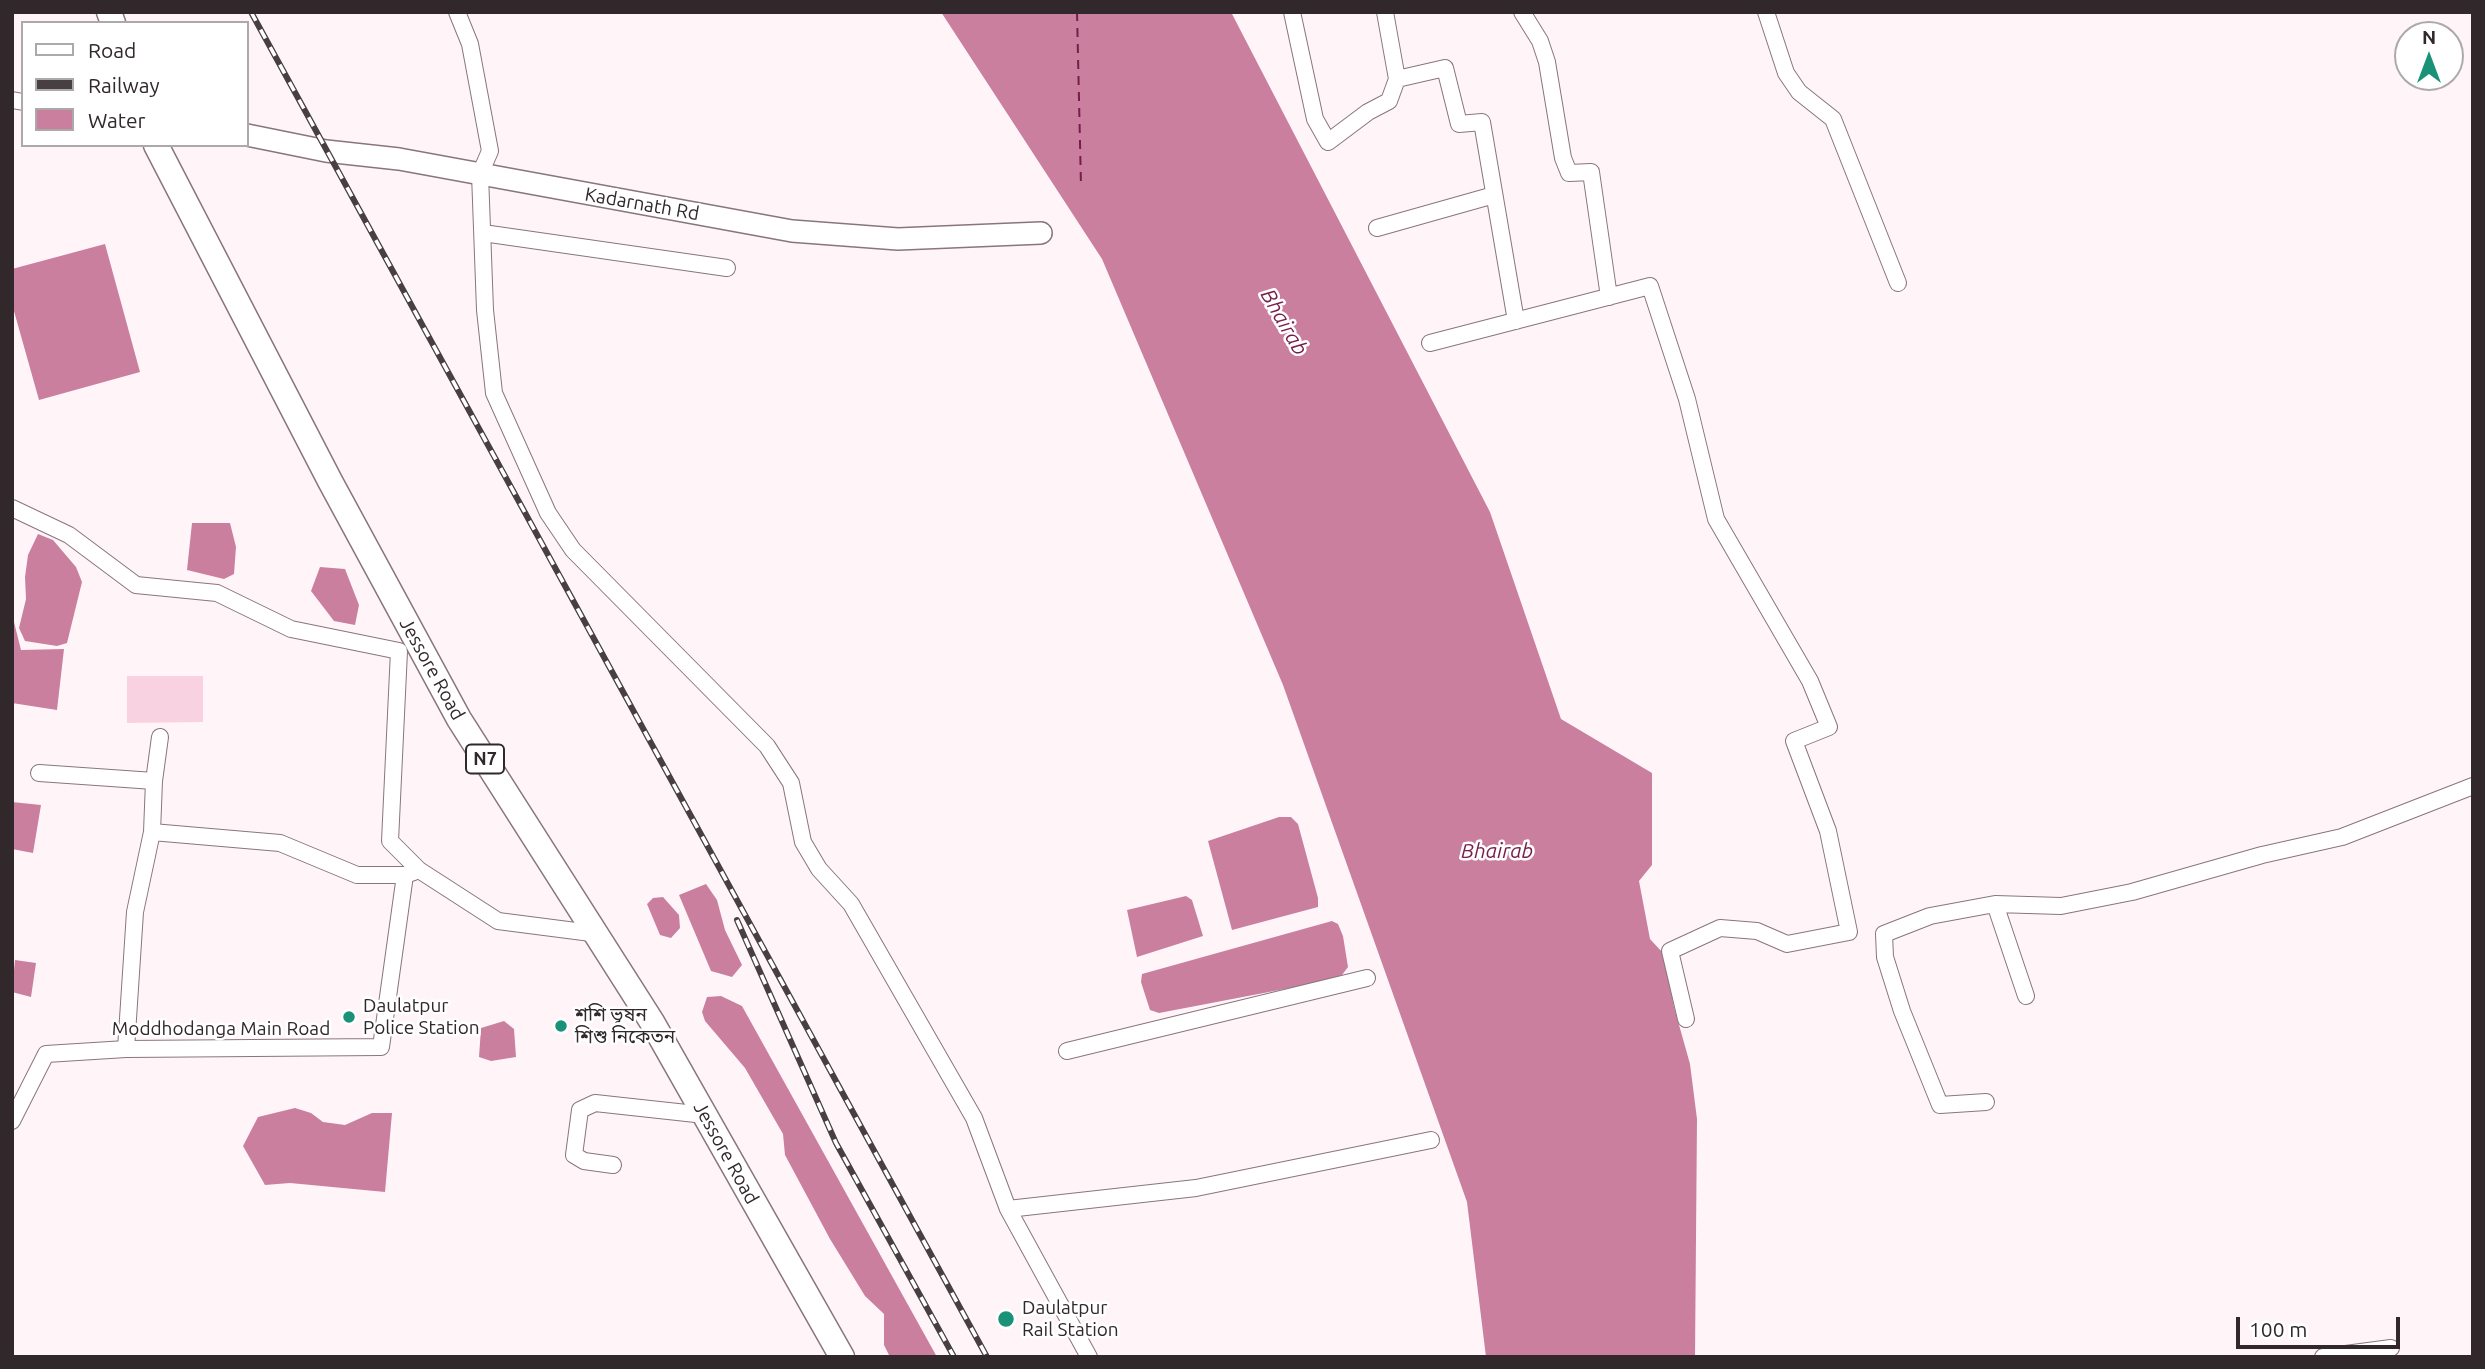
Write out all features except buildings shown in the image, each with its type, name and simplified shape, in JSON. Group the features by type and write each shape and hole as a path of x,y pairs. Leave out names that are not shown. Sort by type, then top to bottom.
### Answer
{"highway":[{"name":"Jessore Road","path":"157,147 335,492 459,719 599,934 842,1357"},
{"name":"Jessore Road","path":"168,147 349,499 471,719 659,1015 852,1357"}],"main road":[{"name":"Kadarnath Rd","path":"248,135 326,151 399,159 792,231 898,239 1041,233"}],"street":[{"path":"457,12 470,44 490,151 480,174 485,310 494,393 548,513 573,550 767,746 791,783 803,842 819,869 851,904 974,1118 1008,1209 1089,1357"},
{"path":"1292,12 1315,119 1328,142 1368,112 1389,102 1397,79 1385,12"},
{"path":"1522,12 1540,41 1547,62 1557,136 1566,166 1570,173 1591,172 1609,297"},
{"path":"1766,12 1786,72 1799,92 1833,119 1898,283"},
{"path":"1397,79 1445,68 1459,124 1482,122 1517,321"},
{"path":"1377,228 1494,195"},
{"path":"483,233 727,268"},
{"path":"1430,343 1650,286 1687,399 1716,519 1810,681 1829,727 1794,741 1828,831 1849,932 1787,944 1757,931 1720,928 1670,951 1686,1019"},
{"path":"12,508 69,535 136,585 217,593 290,629 400,651 390,841 412,873 498,921 599,934"},
{"path":"126,1049 135,912 152,832 160,737"},
{"path":"39,773 155,781"},
{"path":"1986,1102 1940,1105 1902,1011 1885,957 1883,937 1930,916 1994,904 2061,906 2132,892 2262,855 2342,837 2473,786"},
{"path":"152,832 280,843 357,875 412,873"},
{"name":"Moddhodanga Main Road","path":"12,1121 46,1054 126,1049 381,1047 412,873"},
{"path":"1994,904 2026,996"},
{"path":"1067,1051 1367,978"},
{"path":"613,1165 584,1161 574,1155 580,1110 595,1102 705,1115"},
{"path":"1008,1209 1196,1188 1431,1140"},
{"path":"2323,1357 2391,1348"}],"shaded area":[{"path":"127,676 203,676 203,722 127,723"}],"water":[{"name":"Bhairab","path":"941,12 1231,12 1490,512 1561,719 1652,773 1652,865 1639,881 1650,939 1663,953 1690,1064 1697,1119 1695,1357 1486,1357 1467,1202 1283,685 1102,259"},
{"path":"105,244 140,372 39,400 12,304 12,269"},
{"path":"192,523 230,523 236,547 234,574 224,579 187,570"},
{"path":"38,534 53,540 76,567 82,582 67,643 57,646 25,641 19,628 26,599 28,555"},
{"path":"320,567 345,569 359,605 355,625 334,621 311,591"},
{"path":"12,614 21,650 64,649 57,710 12,703"},
{"path":"12,802 41,805 33,853 12,849"},
{"path":"1279,817 1291,817 1298,824 1318,898 1318,907 1232,930 1208,841"},
{"path":"706,884 717,900 725,930 742,965 732,977 711,971 679,895"},
{"path":"1186,896 1192,900 1203,936 1137,957 1127,910"},
{"path":"663,897 679,915 680,928 671,938 660,935 647,904 653,898"},
{"path":"1332,921 1338,924 1343,936 1348,967 1342,975 1316,983 1159,1013 1150,1010 1141,982 1142,974"},
{"path":"15,960 36,963 31,997 12,992"},
{"path":"721,996 742,1006 937,1357 890,1357 884,1345 884,1314 865,1296 830,1239 785,1155 783,1134 745,1068 705,1021 702,1012 707,997"},
{"path":"504,1021 514,1029 516,1057 491,1061 479,1057 481,1028"},
{"path":"295,1108 311,1113 323,1122 345,1125 372,1113 392,1113 385,1192 290,1183 265,1185 243,1146 258,1117"}],"ferry route":[{"path":"1077,12 1081,186"}],"railway":[{"path":"251,12 987,1357"},
{"path":"737,920 836,1143 954,1357"}],"place":[{"name":"Daulatpur Police Station","path":"349,1017"},
{"name":"শশি ভূষন শিশু নিকেতন","path":"561,1026"},
{"name":"Daulatpur Rail Station","path":"1006,1319"}]}
